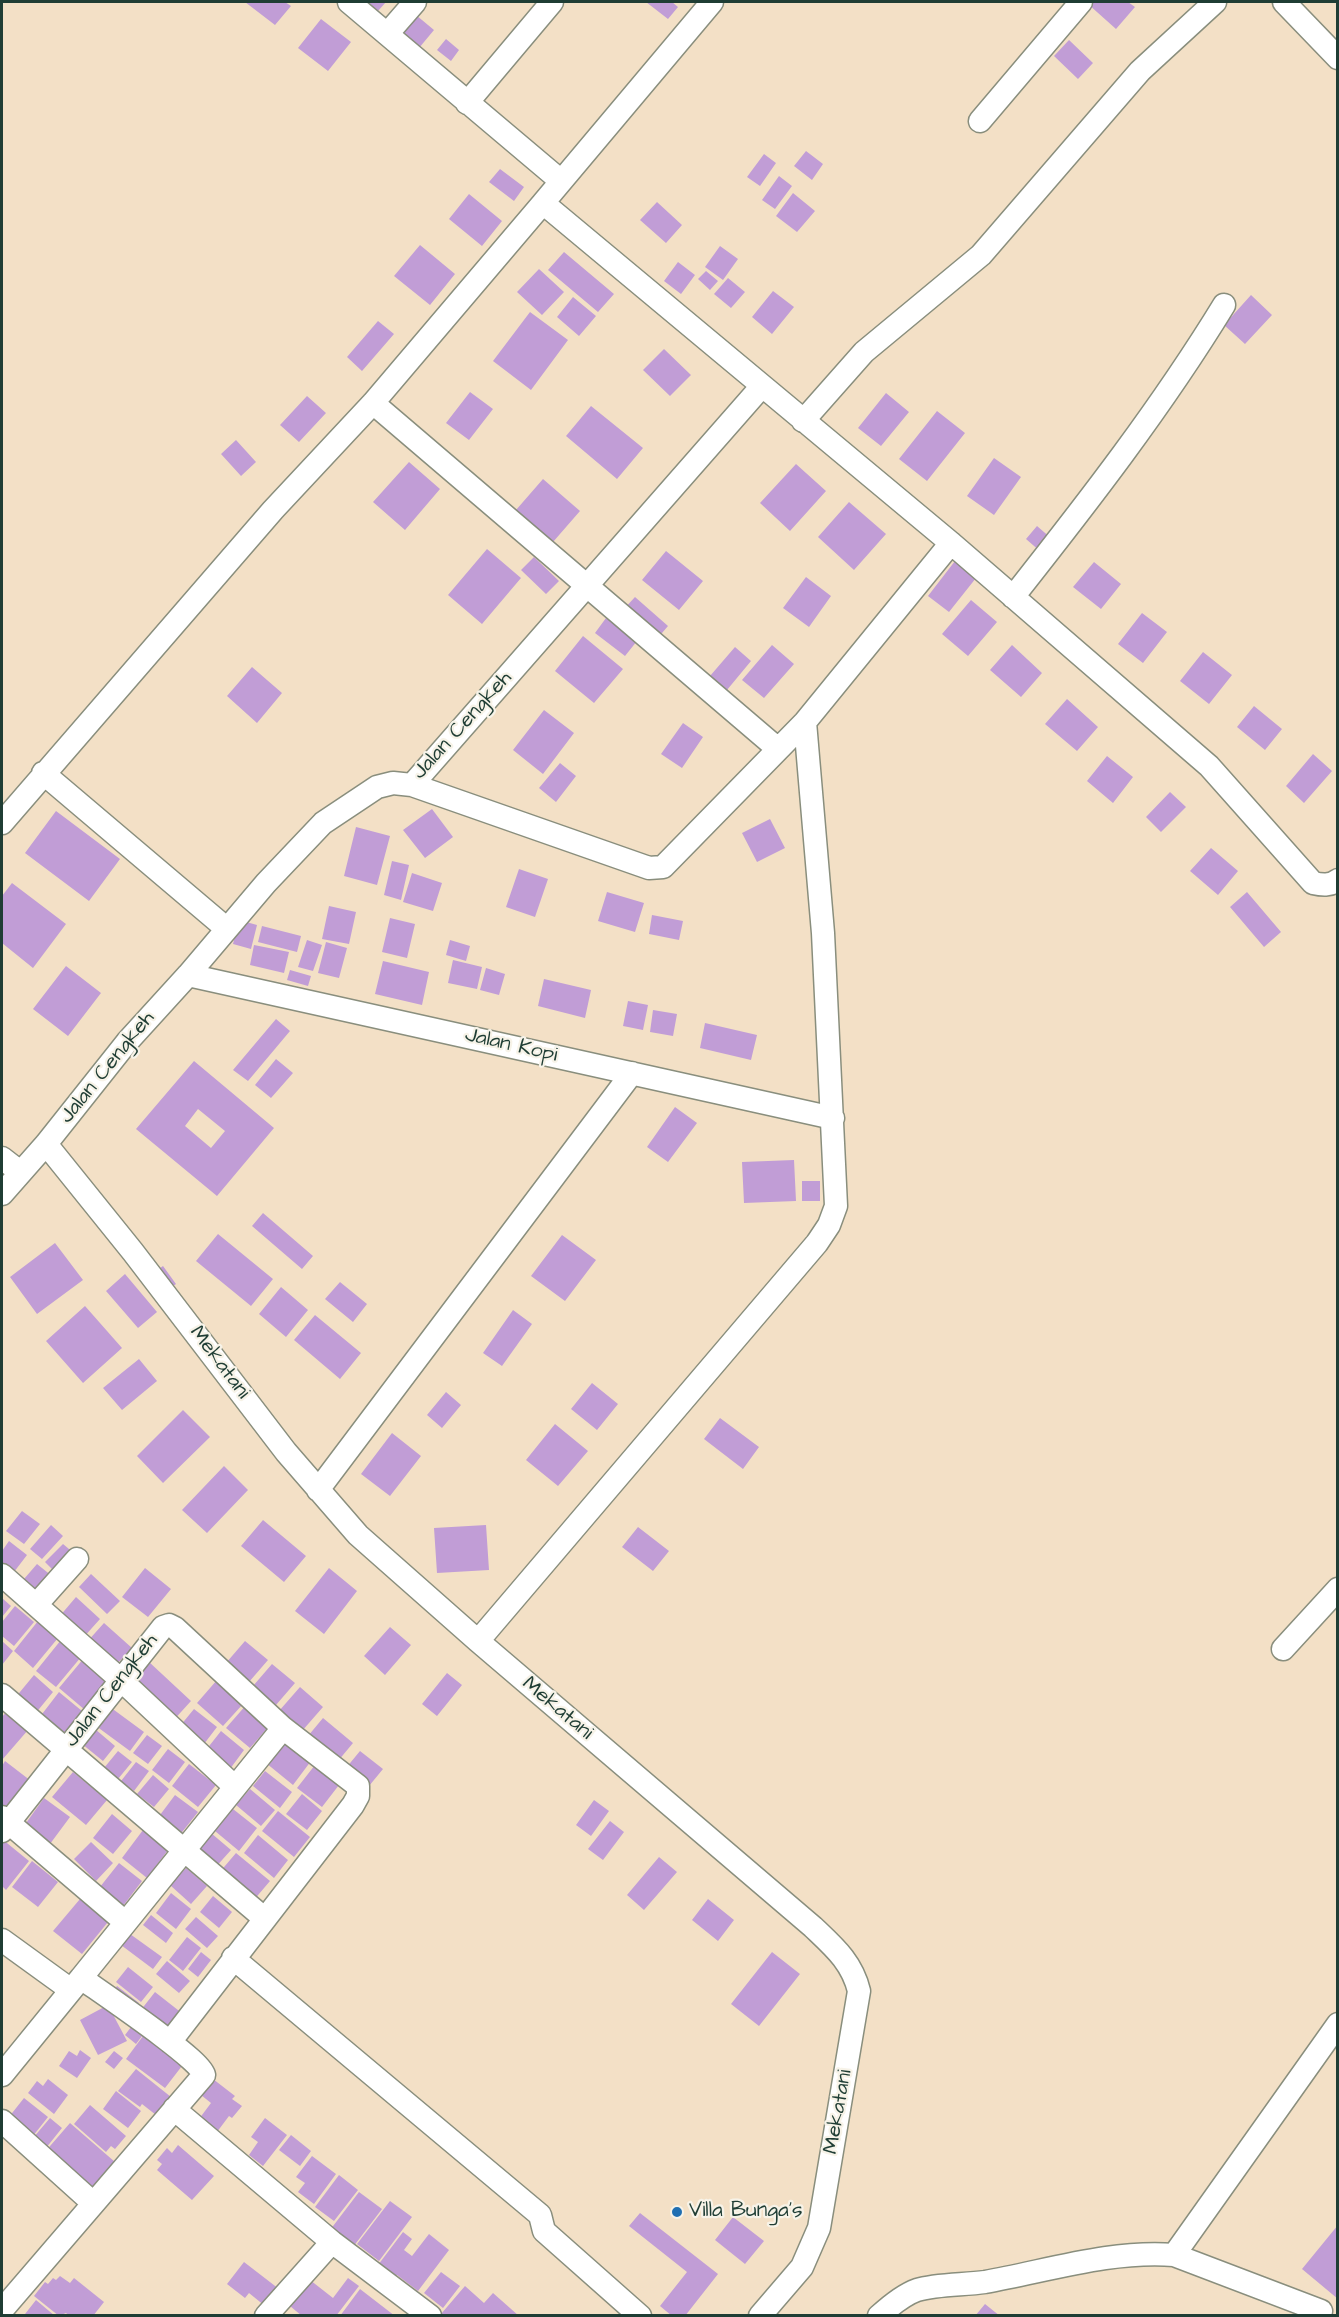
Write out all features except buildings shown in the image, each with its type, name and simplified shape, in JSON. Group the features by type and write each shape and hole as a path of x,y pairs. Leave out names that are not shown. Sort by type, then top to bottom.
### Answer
{"street":[{"path":"349,2 561,181"},
{"path":"388,33 415,2"},
{"path":"467,103 552,2"},
{"path":"2,824 43,773 273,510 372,403 712,2"},
{"path":"980,121 1081,2"},
{"path":"803,421 864,352 981,255 1140,71 1215,2"},
{"path":"1284,2 1338,58"},
{"path":"543,203 951,543 1209,766 1313,883 1333,884 1338,880"},
{"path":"1013,597 1111,473 1192,358 1224,305"},
{"name":"Jalan Cengkeh","path":"2,1194 46,1144 128,1042 266,883 323,823 377,787 393,783 412,785 762,386"},
{"path":"372,403 778,749"},
{"path":"412,785 649,868 663,867 805,722 951,543"},
{"path":"478,1641 823,1234 836,1206 823,933 805,722"},
{"path":"43,773 227,929"},
{"name":"Jalan Kopi","path":"188,975 833,1118"},
{"path":"318,1490 632,1073"},
{"name":"Mekatani","path":"46,1144 318,1490 358,1535 478,1641 813,1927 846,1960 855,1974 859,1991 819,2229 802,2267 760,2316"},
{"path":"2,1158 20,1172"},
{"path":"36,1605 76,1559"},
{"path":"2,1575 122,1680 235,1787"},
{"path":"1283,1649 1338,1589"},
{"name":"Jalan Cengkeh","path":"4,1823 163,1627 169,1625 283,1728 358,1786 358,1796 353,1805 265,1919"},
{"path":"2,1695 265,1919 170,2042"},
{"path":"2,2075 283,1728"},
{"path":"4,1823 125,1922"},
{"path":"2,1940 170,2042 204,2071 204,2075 2,2310"},
{"path":"233,1958 540,2215 544,2231 640,2316"},
{"path":"1174,2255 1338,2024"},
{"path":"174,2109 332,2242 430,2316"},
{"path":"2,2121 93,2203"},
{"path":"266,2316 332,2242"},
{"path":"879,2316 894,2302 917,2290 985,2282 1084,2262 1152,2254 1174,2255 1321,2311"}],"place":[{"name":"Villa Bunga's","path":"677,2212"}]}
